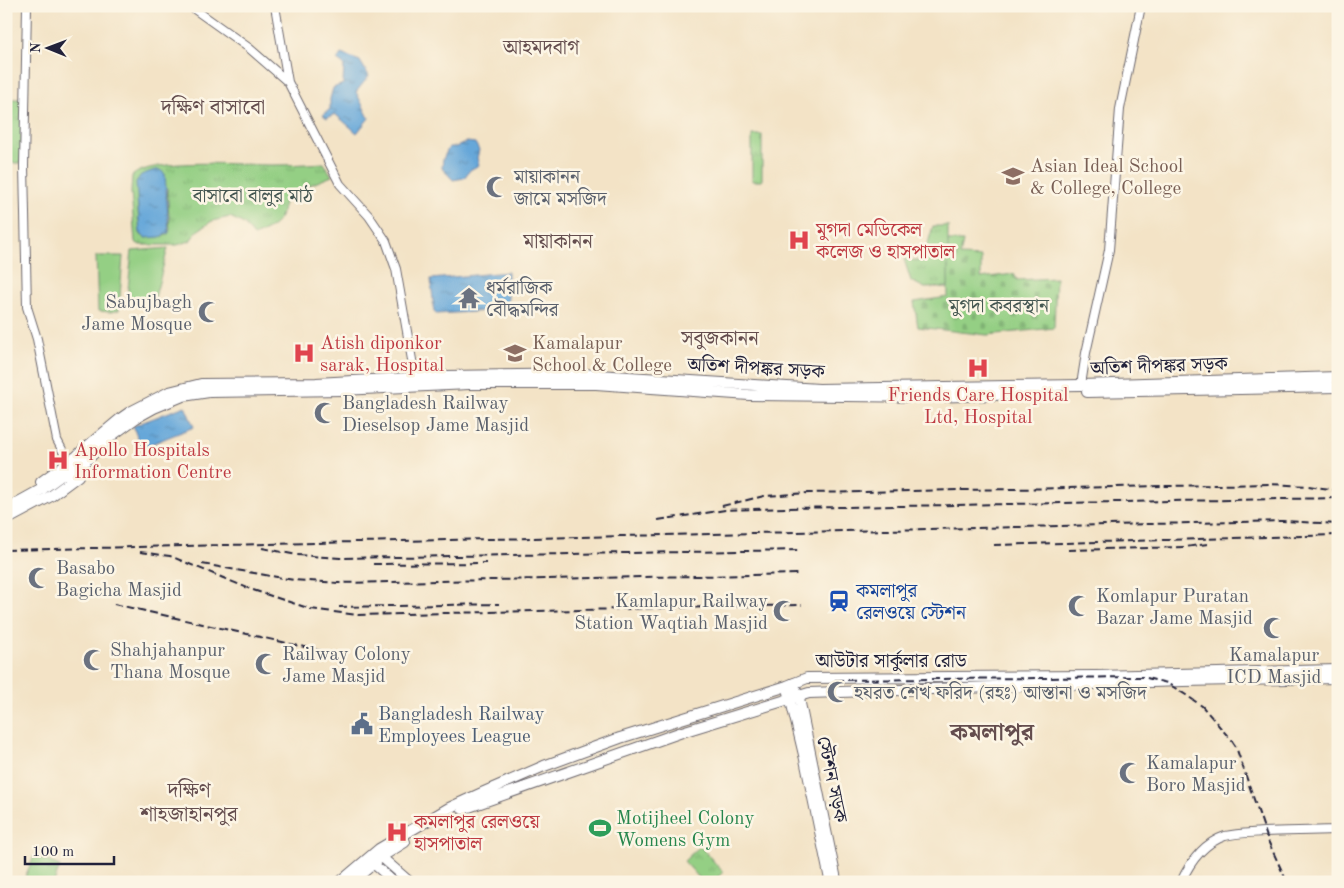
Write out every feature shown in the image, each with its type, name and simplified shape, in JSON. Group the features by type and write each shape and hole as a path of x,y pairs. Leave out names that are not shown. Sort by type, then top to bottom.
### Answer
{"main road":[{"name":"অতিশ দীপঙ্কর সড়ক","path":"6,503 76,462 136,418 189,390 342,390 415,382 596,384 749,395 1283,384 1338,377"},
{"name":"অতিশ দীপঙ্কর সড়ক","path":"914,392 1081,385 1283,384 1338,387"},
{"path":"6,509 48,485 76,462"},
{"path":"6,516 53,490 76,462"},
{"path":"6,520 51,496 74,481 83,471 76,462"},
{"name":"আউটার সার্কুলার রোড","path":"340,882 450,808 544,766 620,738 807,678 1086,676 1338,670"},
{"name":"আউটার সার্কুলার রোড","path":"352,882 374,858 471,805 486,802 596,761 682,732 809,693 1338,678"},
{"name":"স্টেশন সড়ক","path":"790,684 795,697 820,814 837,882"},
{"name":"স্টেশন সড়ক","path":"820,814 830,882"},
{"path":"374,858 394,882"},
{"path":"374,858 410,882"}],"street":[{"path":"27,6 24,166 27,307 37,339 57,440 76,462"},
{"path":"190,6 249,48 288,82"},
{"path":"275,6 288,82 340,184 369,216 386,241 396,269 415,382"},
{"path":"1081,385 1086,353 1109,250 1120,109 1141,6"},
{"path":"1181,882 1187,868 1196,857 1214,841 1224,836 1333,830 1338,828"}],"green space":[{"path":"6,99 22,99 21,163 6,163"},
{"path":"752,135 762,135 762,181 752,181"},
{"name":"বাসাবো বালুর মাঠ","path":"199,163 273,165 324,163 332,176 285,198 276,223 254,236 244,224 230,217 212,221 197,231 190,241 177,245 140,245 135,242 131,192 132,176 142,170 158,166","holes":["167,187 170,230 167,235 163,236 142,236 140,233 137,199"]},
{"path":"933,226 948,226 948,287 925,288 911,281 904,259 923,261"},
{"name":"মুগদা কবরস্থান","path":"947,241 963,241 960,256 981,257 981,278 1014,274 1017,280 1056,278 1054,328 987,335 918,327 914,302 948,297"},
{"path":"168,248 154,301 127,299 132,251"},
{"path":"96,256 123,256 119,310 111,312 98,311"},
{"path":"700,846 723,872 713,882 703,882 684,861"},
{"path":"34,856 60,866 54,882 36,882 25,877"}],"water":[{"path":"341,54 360,61 369,76 356,92 369,118 357,133 335,114 327,118 323,115 330,109 333,88 343,84 344,65 337,60"},
{"path":"467,142 475,143 479,150 477,158 479,165 470,170 464,178 453,180 442,168 443,159 449,147 456,147"},
{"path":"160,170 165,174 169,233 160,237 145,238 140,233 136,182 141,175"},
{"path":"508,272 508,310 436,314 434,312 431,279"},
{"path":"185,406 194,427 141,448 133,426"}],"railway":[{"path":"722,506 764,496 809,493 1269,484 1338,490"},
{"path":"658,520 725,510 1338,498"},
{"path":"6,550 1283,521 1338,524"},
{"path":"994,545 1338,535"},
{"path":"1068,550 1185,547 1208,544"},
{"path":"262,548 297,555 340,558 800,550"},
{"path":"140,552 170,556 250,589 311,609 358,615 802,605"},
{"path":"373,564 486,563"},
{"path":"202,564 294,580 338,583 800,574"},
{"path":"114,604 322,651"},
{"path":"339,607 499,604"},
{"path":"835,680 1143,677 1167,683 1202,706 1236,747 1269,843 1287,882"}],"place":[{"name":"Asian Ideal School & College, College","path":"1013,176"},
{"name":"মায়াকানন জামে মসজিদ","path":"497,187"},
{"name":"মুগদা মেডিকেল কলেজ ও হাসপাতাল","path":"799,240"},
{"name":"ধর্মরাজিক বৌদ্ধমন্দির","path":"469,298"},
{"name":"Sabujbagh Jame Mosque","path":"209,312"},
{"name":"Atish diponkor sarak, Hospital","path":"304,353"},
{"name":"Kamalapur School & College","path":"515,353"},
{"name":"Friends Care Hospital Ltd, Hospital","path":"978,368"},
{"name":"Bangladesh Railway Dieselsop Jame Masjid","path":"325,413"},
{"name":"Apollo Hospitals Information Centre","path":"58,460"},
{"name":"Basabo Bagicha Masjid","path":"39,578"},
{"name":"কমলাপুর রেলওয়ে স্টেশন","path":"839,601"},
{"name":"Komlapur Puratan Bazar Jame Masjid","path":"1079,606"},
{"name":"Kamlapur Railway Station Waqtiah Masjid","path":"784,611"},
{"name":"Kamalapur ICD Masjid","path":"1274,628"},
{"name":"Shahjahanpur Thana Mosque","path":"94,660"},
{"name":"Railway Colony Jame Masjid","path":"266,664"},
{"name":"হযরত শেখ ফরিদ (রহঃ) আস্তানা ও মসজিদ","path":"838,692"},
{"name":"Bangladesh Railway Employees League","path":"362,724"},
{"name":"Kamalapur Boro Masjid","path":"1130,773"},
{"name":"Motijheel Colony Womens Gym","path":"600,828"},
{"name":"কমলাপুর রেলওয়ে হাসপাতাল","path":"397,832"}],"district":[{"name":"আহমদবাগ","path":"541,47"},
{"name":"দক্ষিণ বাসাবো","path":"213,107"},
{"name":"মায়াকানন","path":"558,241"},
{"name":"সবুজকানন","path":"720,338"},
{"name":"কমলাপুর","path":"992,732"},
{"name":"দক্ষিণ শাহজাহানপুর","path":"189,802"}]}
